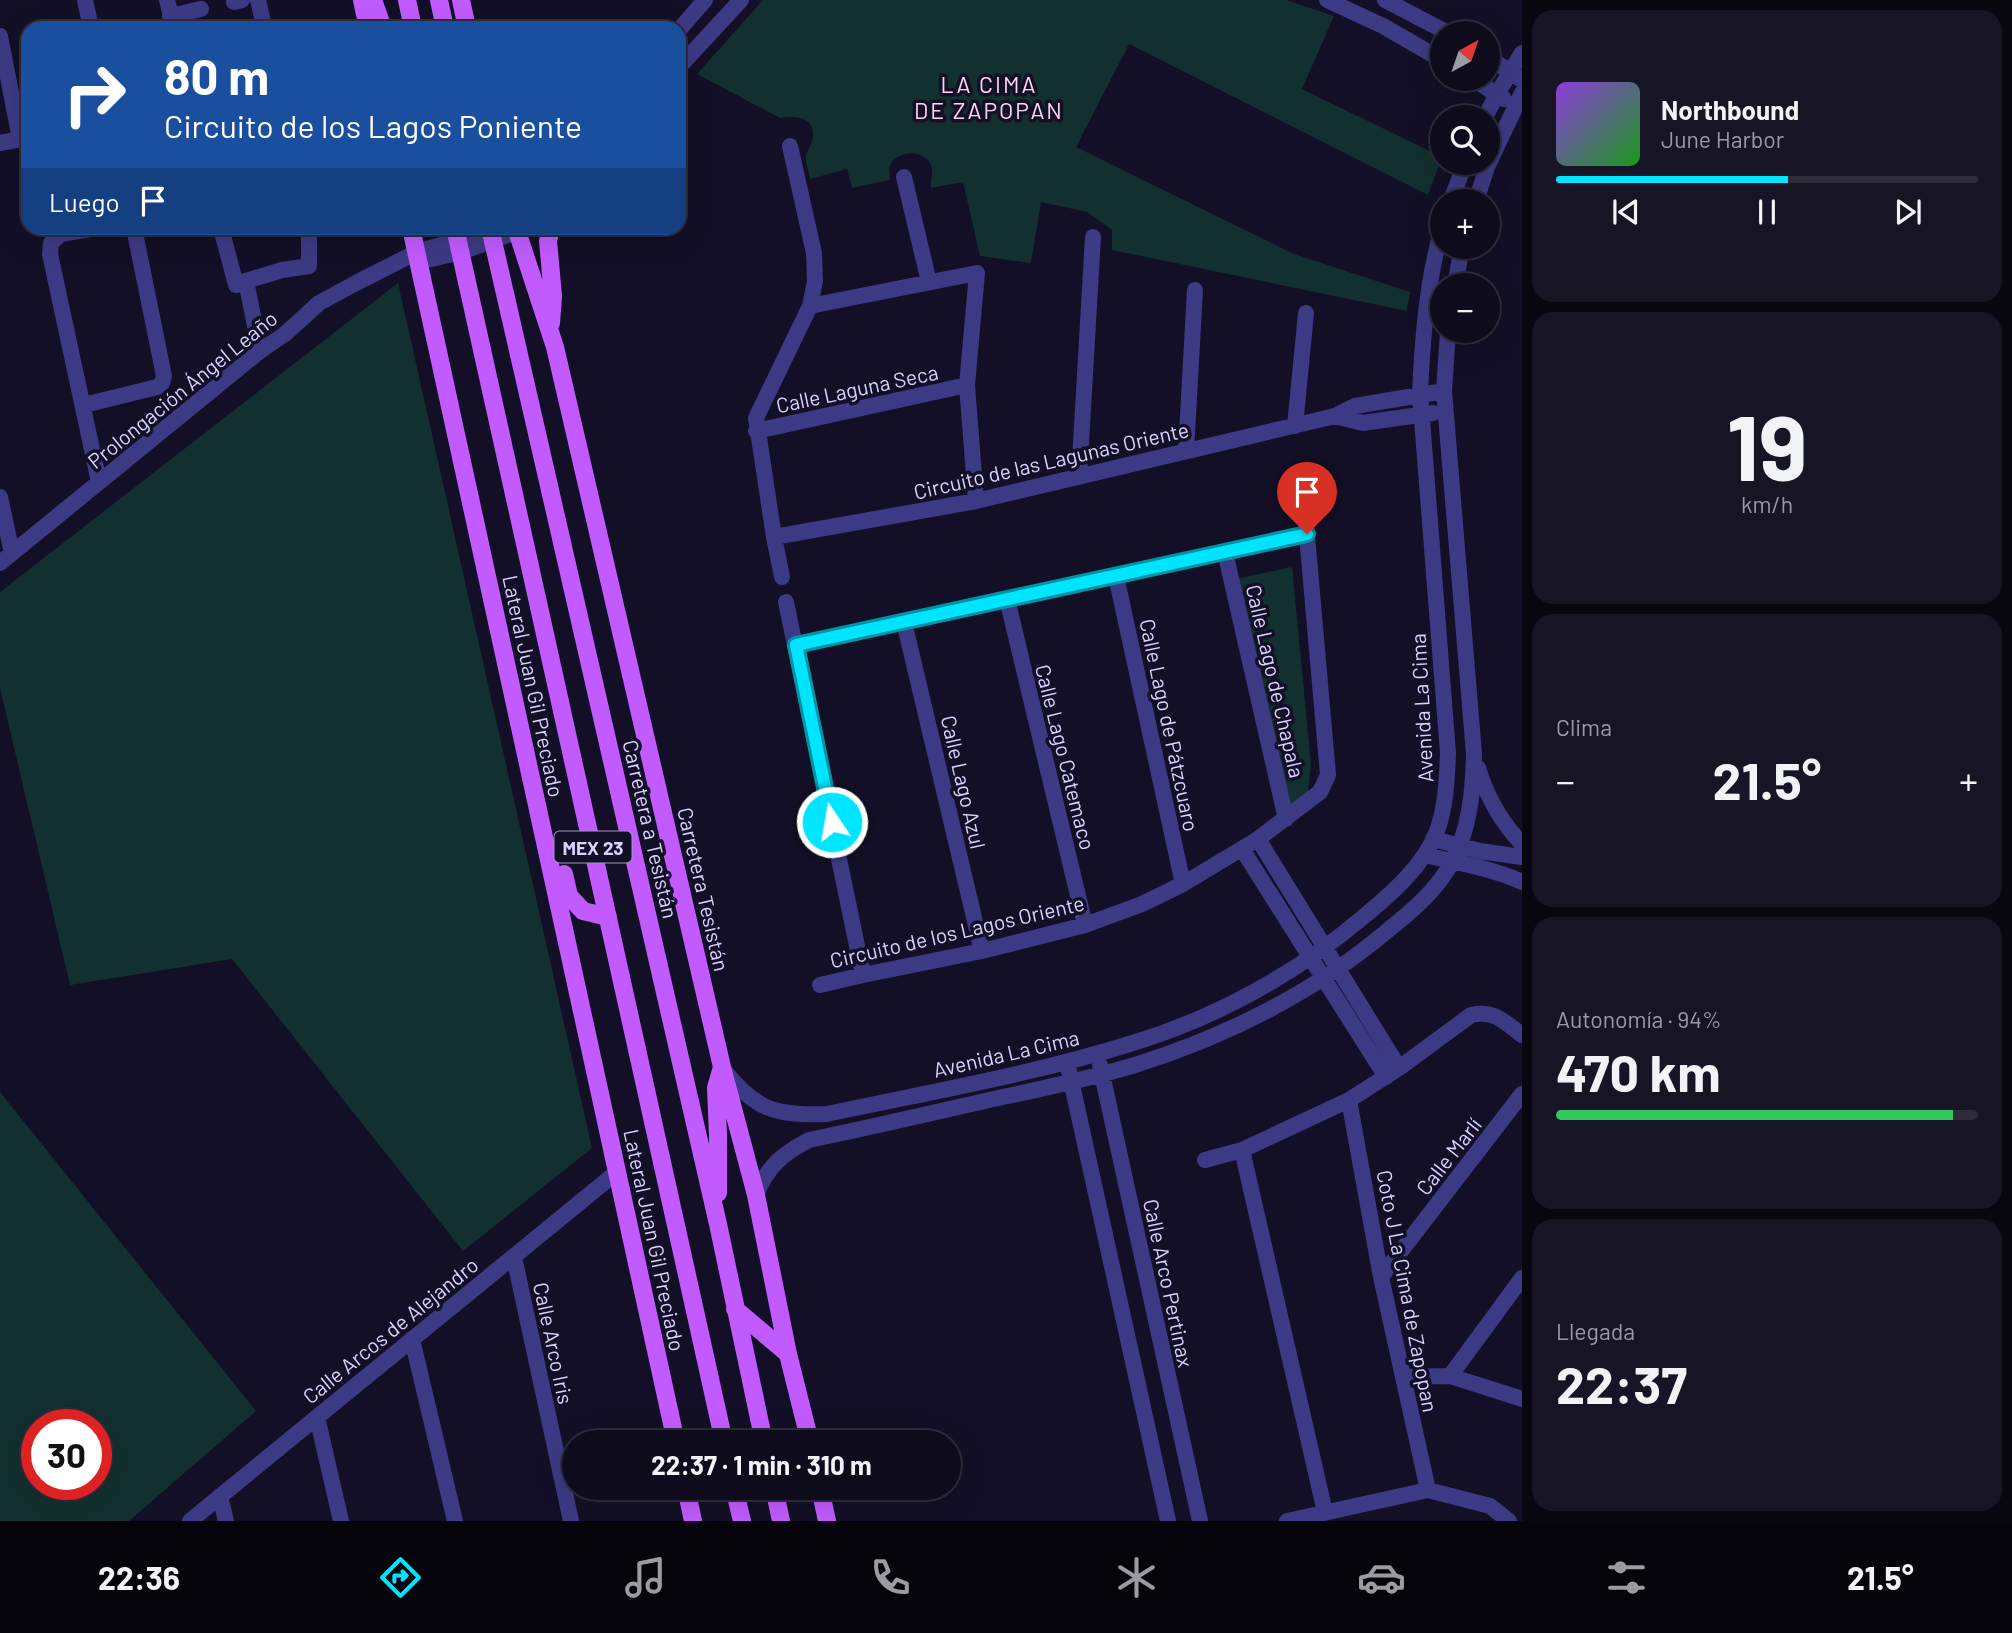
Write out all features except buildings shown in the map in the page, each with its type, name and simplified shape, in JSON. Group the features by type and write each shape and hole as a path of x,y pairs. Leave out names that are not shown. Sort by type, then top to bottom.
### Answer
{"main road":[{"path":"362,0 366,21"},
{"path":"373,0 380,21"},
{"path":"407,0 412,21"},
{"path":"439,0 444,21"},
{"path":"461,0 466,21"},
{"name":"Lateral Juan Gil Preciado","path":"413,235 673,1430"},
{"name":"Carretera a Tesistán","path":"491,235 718,1224 761,1430"},
{"path":"522,235 553,340"},
{"path":"549,235 553,340"},
{"name":"MEX 23","path":"458,240 721,1430"},
{"name":"Carretera Tesistán","path":"553,340 722,1067 757,1195 788,1354 807,1430"},
{"path":"507,665 521,693 569,896 583,911 608,917"},
{"path":"718,1224 716,1088 722,1067"},
{"path":"735,1309 788,1354"},
{"path":"689,1500 693,1521"},
{"path":"737,1500 742,1521"},
{"path":"777,1500 781,1521"},
{"path":"823,1500 827,1521"}],"street":[{"path":"85,0 90,21"},
{"path":"258,0 263,21"},
{"path":"686,22 705,0"},
{"path":"686,59 741,0"},
{"path":"1327,0 1384,26 1430,53"},
{"path":"1385,0 1430,24"},
{"path":"171,15 201,9"},
{"path":"0,36 21,125"},
{"path":"1491,105 1497,94 1516,76 1522,53"},
{"path":"1500,65 1516,76"},
{"path":"1480,189 1487,167 1519,99 1492,91"},
{"path":"0,143 21,139"},
{"path":"782,577 756,418 810,306 815,281 814,253 790,146"},
{"path":"904,177 929,282"},
{"path":"60,235 51,243 50,249 99,482"},
{"path":"83,405 157,387 164,380 135,235"},
{"path":"223,235 236,285 246,281 260,351"},
{"name":"Prolongación Ángel Leaño","path":"246,281 282,270 309,266 309,235"},
{"name":"Prolongación Ángel Leaño","path":"6,558 260,351 285,334 319,303 399,261 418,257 458,240 478,235"},
{"path":"1079,477 1094,237"},
{"name":"Avenida La Cima","path":"722,1067 747,1096 768,1109 789,1114 827,1114 1067,1062 1137,1042 1225,1006 1310,957 1376,907 1425,855 1437,831 1445,799 1448,753 1420,394 1421,355 1435,259"},
{"path":"810,306 977,273 967,385 976,502"},
{"path":"1186,451 1195,290"},
{"path":"1295,426 1306,313"},
{"name":"Avenida La Cima","path":"757,1195 763,1178 778,1160 809,1140 1072,1082 1171,1053 1225,1030 1271,1008 1359,955 1399,922 1441,879 1456,854 1468,821 1473,792 1474,754 1445,411 1447,343"},
{"name":"Calle Laguna Seca","path":"756,431 967,385"},
{"name":"Circuito de las Lagunas Oriente","path":"774,537 976,502 1335,416 1355,406 1444,391"},
{"name":"Circuito de las Lagunas Oriente","path":"1335,416 1363,423 1445,411"},
{"path":"796,645 1307,534 1303,490"},
{"path":"0,497 6,558"},
{"name":"Circuito de los Lagos Oriente","path":"820,985 982,951 1085,925 1142,904 1183,884 1258,839 1320,792 1328,775 1307,534"},
{"name":"Calle Lago de Chapala","path":"1225,552 1286,819"},
{"name":"Calle Lago de Pátzcuaro","path":"1115,576 1183,884"},
{"name":"Calle Lago Catemaco","path":"1007,599 1085,925"},
{"path":"786,602 863,975"},
{"name":"Calle Lago Azul","path":"905,622 982,951"},
{"path":"1474,754 1489,799 1522,844"},
{"path":"1258,839 1358,1002 1392,1072"},
{"path":"1433,839 1456,854 1522,882"},
{"path":"1242,849 1344,1010 1392,1072"},
{"path":"1425,855 1522,857"},
{"path":"1288,921 1303,912"},
{"path":"1344,1010 1358,1002"},
{"path":"1205,1160 1242,1150 1349,1100 1471,1015 1484,1012 1496,1016 1522,1035"},
{"name":"Calle Arco Pertinax","path":"1098,1053 1200,1521"},
{"path":"1067,1062 1168,1521"},
{"name":"Calle Marlí","path":"1381,1277 1522,1094"},
{"name":"Coto J La Cima de Zapopan","path":"1349,1100 1381,1277 1428,1490"},
{"path":"853,1108 859,1129"},
{"path":"1242,1150 1325,1513"},
{"name":"Calle Arcos de Alejandro","path":"190,1521 617,1172"},
{"name":"Calle Arco Iris","path":"514,1256 571,1521"},
{"path":"1450,1376 1522,1278"},
{"path":"412,1339 456,1521"},
{"path":"1403,1377 1450,1376 1522,1399"},
{"path":"317,1417 341,1521"},
{"path":"1287,1521 1428,1490 1490,1506 1509,1521"},
{"path":"220,1496 226,1521"}],"green space":[{"name":"LA CIMA DE ZAPOPAN","path":"763,0 1286,0 1334,16 1302,89 1430,151 1430,175 1435,175 1428,195 1129,44 1076,147 1294,254 1410,292 1407,311 1112,250 1112,230 1087,212 1041,202 1031,263 980,256 963,182 931,188 931,165 922,156 910,153 892,162 889,168 890,180 852,188 847,169 810,179 806,159 813,133 809,123 800,118 780,118 697,74"},
{"path":"398,283 592,1148 463,1251 232,959 70,985 0,688 0,592"},
{"path":"1292,567 1311,764 1308,793 1286,819 1231,580"},
{"path":"0,1092 256,1411 129,1521 0,1521"}],"district":[{"name":"LA CIMA DE ZAPOPAN","path":"989,97"}],"route":[{"path":"832,822 796,645 1307,534"}]}
